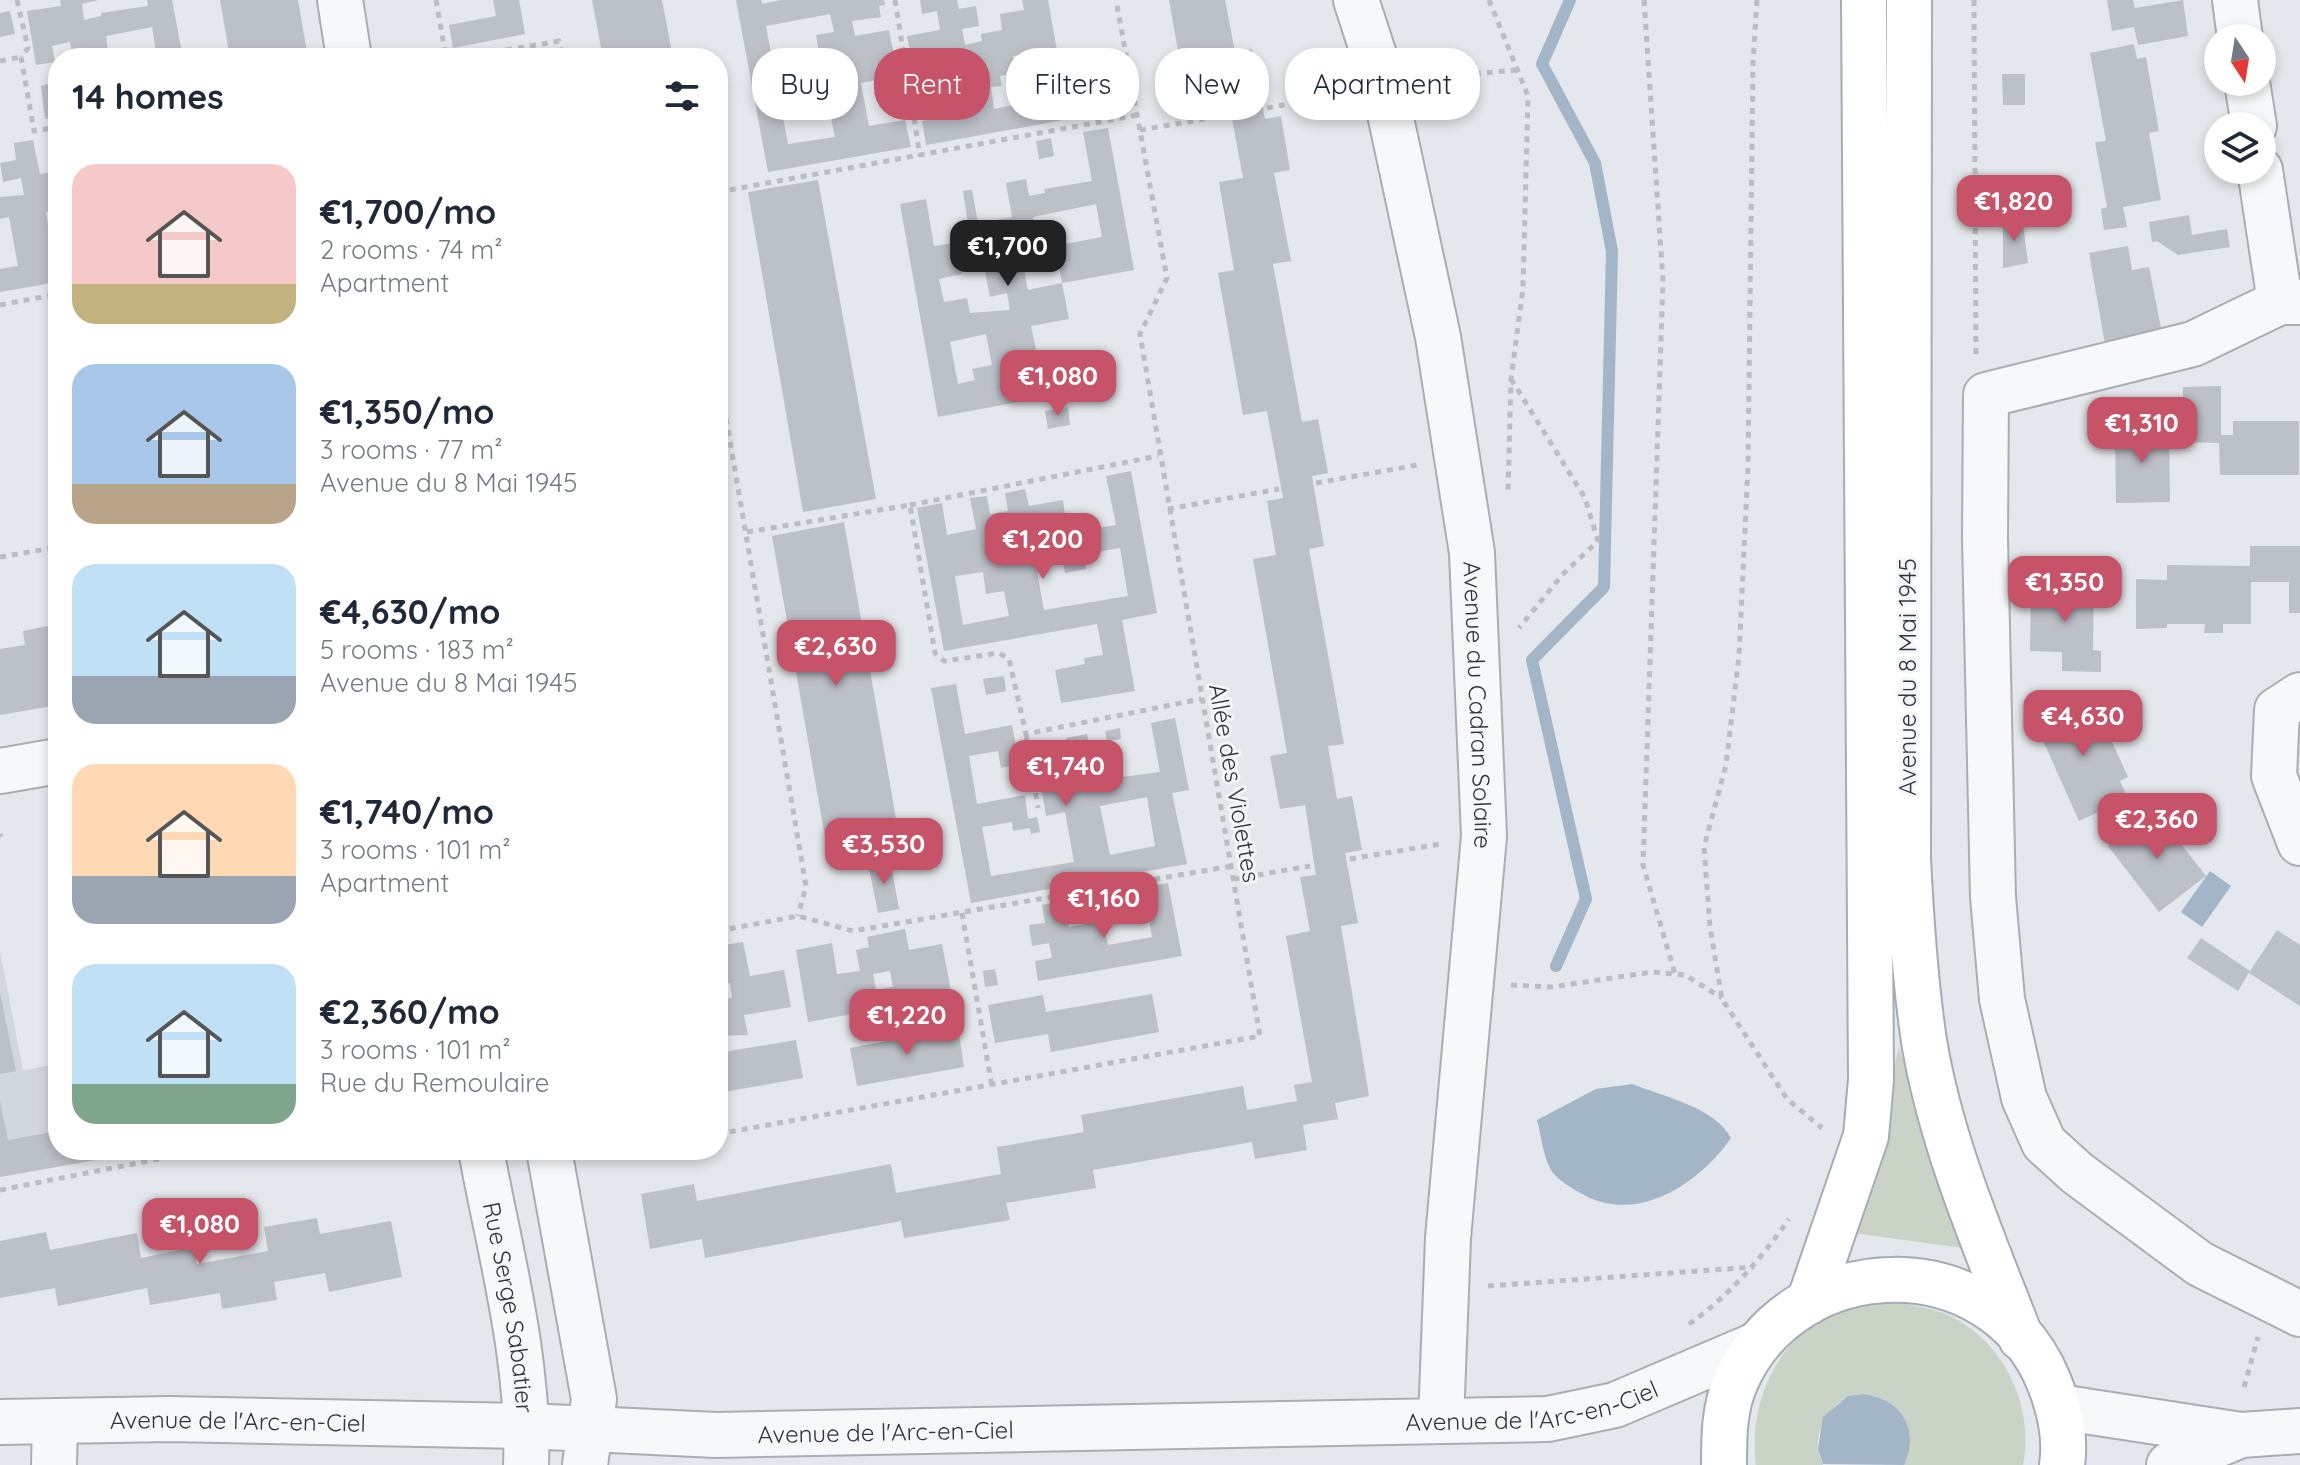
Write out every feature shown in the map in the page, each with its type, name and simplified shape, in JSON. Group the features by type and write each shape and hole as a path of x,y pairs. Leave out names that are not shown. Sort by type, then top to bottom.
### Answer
{"main road":[{"name":"Avenue du 8 Mai 1945","path":"1809,1302 1866,1136 1871,1080 1864,0"},
{"name":"Avenue du 8 Mai 1945","path":"1909,0 1908,858 1913,946 1925,1044 1948,1139 2021,1338"},
{"path":"1724,1465 1724,1425 1735,1382 1758,1344 1788,1314 1825,1292 1873,1279 1923,1280 1970,1296 2000,1315 2040,1362 2059,1407 2062,1465"}],"street":[{"path":"340,0 347,48"},
{"name":"Avenue du Cadran Solaire","path":"1356,0 1384,86 1438,337 1460,458 1472,553 1484,836 1448,1238 1441,1421"},
{"path":"2235,0 2238,24"},
{"path":"2263,184 2290,302 2193,344 1986,395 1985,554 1993,897 2002,999 2024,1098 2044,1143 2077,1173 2200,1264 2300,1314"},
{"path":"2300,695 2277,710 2274,776 2300,843"},
{"path":"0,771 48,763"},
{"name":"Rue Serge Sabatier","path":"483,1160 520,1366 527,1446"},
{"path":"550,1160 589,1431"},
{"name":"Avenue de l'Arc-en-Ciel","path":"0,1422 170,1419 527,1446 589,1431 716,1435 1548,1419 1615,1405 1758,1344"},
{"path":"2059,1407 2241,1435 2300,1431"},
{"path":"54,1465 55,1421"},
{"path":"2169,1465 2241,1435"}],"path":[{"path":"0,61 21,57 28,48 17,0"},
{"path":"436,0 444,48"},
{"path":"895,0 920,156"},
{"name":"Allée des Violettes","path":"1116,0 1125,48"},
{"path":"1489,0 1528,96 1523,288 1511,379 1585,498 1598,541 1563,574 1518,631"},
{"path":"1644,0 1663,281 1643,865 1675,974"},
{"path":"1757,0 1753,62 1748,467 1739,656 1726,765 1704,847 1710,927 1722,999 1787,1099 1823,1125 1820,1140"},
{"path":"1974,0 1976,360 1986,395"},
{"path":"518,48 559,41 560,48"},
{"path":"21,57 34,131 48,129"},
{"path":"728,190 1111,120"},
{"name":"Allée des Violettes","path":"728,1132 992,1087 1260,1036 1158,456 1140,334 1167,278 1139,120"},
{"path":"1140,130 1199,120"},
{"path":"0,305 48,296"},
{"path":"728,427 806,886 798,916"},
{"path":"747,532 910,505 1158,456"},
{"path":"1168,509 1279,489"},
{"path":"910,505 935,653 944,661 999,653 1009,659 1038,808"},
{"path":"0,557 48,549"},
{"path":"1026,734 1201,699"},
{"path":"1350,859 1484,836"},
{"path":"728,929 798,916 853,931 1232,866"},
{"path":"1234,879 1310,866"},
{"path":"962,913 992,1087"},
{"path":"1501,985 1552,987 1652,972 1685,975 1722,999"},
{"path":"0,1190 154,1160"},
{"path":"1677,1332 1717,1304 1754,1267 1793,1214"},
{"path":"1483,1287 1754,1267"}],"shaded area":[{"path":"0,952 23,1070 48,1066 48,1160 94,1160 0,1177"}],"green space":[{"path":"1899,1047 1963,1248 1853,1233"},
{"path":"1901,1303 1938,1311 1964,1324 1982,1338 1997,1356 2019,1396 2024,1419 2023,1465 1904,1465 1909,1445 1907,1427 1899,1412 1886,1401 1871,1395 1855,1395 1839,1403 1820,1430 1818,1441 1823,1465 1756,1465 1758,1413 1765,1388 1776,1365 1791,1345 1810,1327 1832,1314 1863,1305"}],"water":[{"path":"2210,871 2231,886 2202,927 2181,912"},
{"path":"1632,1084 1701,1110 1723,1127 1731,1138 1702,1170 1666,1195 1625,1205 1605,1203 1575,1190 1552,1172 1537,1120 1596,1089"},
{"path":"1863,1394 1887,1402 1904,1418 1910,1439 1904,1465 1823,1464 1818,1449 1823,1417 1848,1396"}],"building":[{"path":"60,0 98,0 82,4 84,20 101,16 101,13 148,6 147,0 172,0 181,48 155,48 152,27 106,36 108,48 71,48 70,42 52,46 48,48 48,63 36,65 27,11 61,6"},
{"path":"220,0 298,0 306,48 228,48"},
{"path":"493,0 519,0 525,34 453,48 449,25 496,16"},
{"path":"592,0 662,0 671,48 601,48"},
{"path":"736,0 761,0 762,4 781,0 884,0 885,5 879,6 881,17 852,21 855,36 889,30 893,48 874,48 874,81 861,83 869,126 905,120 911,147 768,172 758,120 783,120 788,144 835,137 831,120 858,120 858,48 818,48 816,35 834,32 830,14 766,26 770,48 752,48 752,86"},
{"path":"920,0 957,0 959,9 976,6 979,26 962,29 965,45 982,41 981,34 1002,30 1000,14 1024,10 1022,0 1048,0 1056,48 1006,48 1006,75 1000,76 1002,86 991,87 994,109 1006,107 1006,120 1064,120 926,145 922,121 990,120 990,48 909,48 907,36 940,30 937,11 922,14"},
{"path":"1169,0 1225,0 1234,48 1178,48"},
{"path":"2107,0 2133,0 2135,8 2183,0 2188,36 2138,45 2134,27 2112,31"},
{"path":"10,11 15,34 0,37 0,13"},
{"path":"2134,44 2137,59 2146,57 2159,131 2149,133 2161,200 2123,207 2127,227 2104,230 2101,209 2107,207 2095,142 2106,141 2090,53"},
{"path":"2002,74 2025,74 2025,105 2003,105"},
{"path":"48,84 48,119 45,119 41,86"},
{"path":"1281,116 1290,170 1274,173 1291,261 1273,264 1302,422 1318,419 1328,473 1312,476 1324,546 1309,549 1344,744 1328,746 1337,799 1352,796 1362,850 1345,853 1358,923 1341,926 1369,1096 1335,1103 1338,1119 1303,1125 1307,1150 1255,1159 1252,1142 1093,1170 1096,1188 1006,1203 1010,1220 904,1238 901,1221 705,1258 702,1239 650,1249 641,1194 694,1184 697,1201 891,1164 896,1193 1001,1174 997,1147 1084,1132 1081,1115 1243,1086 1247,1110 1297,1101 1294,1085 1312,1082 1286,936 1310,931 1300,877 1316,875 1305,805 1280,809 1270,756 1287,753 1253,559 1276,555 1267,501 1283,498 1267,411 1243,415 1218,273 1234,270 1219,182 1243,178 1232,120 1269,120"},
{"path":"1108,128 1134,270 1062,283 1069,319 1031,326 1041,373 1076,367 1081,390 938,417 900,204 926,199 934,246 981,239 978,223 1012,217 1006,183 1026,179 1029,196 1045,193 1044,189 1092,181 1083,132","holes":["1096,204 1102,237 1055,246 1051,228 1036,232 1033,217","1055,246 1062,283 1028,290 1021,254","1000,255 1002,264 984,267 990,297 1007,293 1010,310 970,313 967,298 944,302 939,279 962,274 960,264","986,334 992,365 972,369 975,380 958,384 950,342"]},
{"path":"1051,138 1054,156 1039,159 1036,141"},
{"path":"33,140 40,174 48,173 48,284 0,292 0,269 18,266 9,217 0,219 0,197 24,195 21,178 3,182 0,163 16,160 14,143"},
{"path":"818,180 876,499 803,512 748,192"},
{"path":"972,190 978,223 968,224 963,191"},
{"path":"2189,215 2192,235 2227,229 2230,247 2178,255 2157,241 2152,242 2149,222"},
{"path":"2022,217 2028,263 2003,268 2003,219"},
{"path":"2128,246 2132,270 2149,267 2162,333 2105,344 2089,253"},
{"path":"2221,386 2221,435 2233,435 2233,421 2299,421 2299,475 2220,475 2219,443 2184,442 2183,419 2167,419 2167,406 2183,406 2183,387"},
{"path":"1068,407 1070,425 1048,429 1045,411"},
{"path":"2169,427 2170,502 2116,503 2115,428"},
{"path":"1131,471 1157,613 1122,620 1135,691 1061,703 1055,670 1085,664 1084,658 1103,655 1097,624 944,651 917,508 942,503 947,535 976,529 970,498 987,496 990,514 1008,511 1005,493 1025,489 1029,506 1063,500 1067,533 1116,525 1106,476","holes":["1011,531 1013,544 996,547 994,533","1120,548 1128,596 1044,610 1035,561 1062,558 1065,573 1086,569 1084,554","983,572 986,594 1004,591 1009,616 963,625 955,576"]},
{"path":"844,522 900,841 828,854 772,536"},
{"path":"2250,546 2300,546 2300,613 2289,613 2289,582 2251,582 2251,624 2223,624 2223,633 2204,633 2205,624 2167,624 2167,628 2136,629 2136,579 2167,580 2167,565 2250,566"},
{"path":"2031,582 2094,583 2093,650 2101,651 2101,672 2062,671 2062,652 2030,651"},
{"path":"48,626 48,707 0,715 0,649 25,645 23,631"},
{"path":"1004,676 1006,691 986,695 983,679"},
{"path":"956,684 965,734 1012,725 1019,764 1001,768 998,751 969,756 977,804 1025,795 1028,819 1037,817 1040,832 1031,834 1030,828 1013,831 1012,822 982,827 991,876 1074,862 1065,812 1046,816 1040,778 1073,772 1066,738 1087,734 1090,751 1109,748 1112,767 1093,771 1096,786 1116,783 1114,778 1160,772 1151,723 1175,718 1189,790 1172,793 1187,864 971,903 931,688","holes":["1147,797 1155,846 1110,855 1100,806"]},
{"path":"2082,695 2101,739 2109,735 2128,777 2120,781 2128,799 2079,821 2033,718"},
{"path":"1120,728 1121,739 1107,741 1105,731"},
{"path":"1049,741 1051,752 1035,755 1033,744"},
{"path":"2155,811 2206,876 2159,912 2108,846"},
{"path":"890,859 899,909 878,913 868,863"},
{"path":"1168,883 1182,956 1038,981 1035,961 1052,958 1049,943 1032,946 1029,925 1045,923 1042,905 1064,901 1069,927 1103,921 1108,945 1152,937 1144,887"},
{"path":"905,929 909,950 942,944 952,996 808,1022 796,950 832,943 837,974 860,971 856,950 869,947 867,937","holes":["890,971 893,987 876,990 873,974"]},
{"path":"2277,930 2300,945 2300,1006 2249,973"},
{"path":"2201,938 2250,971 2238,991 2187,958"},
{"path":"743,942 750,976 784,970 791,1007 744,1015 748,1035 728,1036 728,999 732,998 728,983 728,944"},
{"path":"995,969 998,985 985,987 983,971"},
{"path":"0,993 16,1071 0,1074"},
{"path":"1152,994 1159,1032 1051,1052 1048,1034 995,1043 988,1005 1043,995 1046,1012"},
{"path":"958,1028 964,1067 857,1086 850,1048"},
{"path":"796,1040 803,1078 728,1091 728,1051"},
{"path":"0,1101 8,1140 48,1133 48,1160 96,1160 0,1177"},
{"path":"317,1218 320,1234 391,1221 402,1277 329,1292 325,1273 274,1282 277,1300 222,1309 220,1293 150,1305 147,1288 58,1306 55,1288 0,1298 0,1241 46,1232 50,1250 137,1233 141,1258 195,1247 197,1264 268,1251 264,1227"}],"waterway":[{"path":"1556,966 1586,899 1532,660 1604,587 1612,251 1595,163 1542,64 1570,0"}]}
